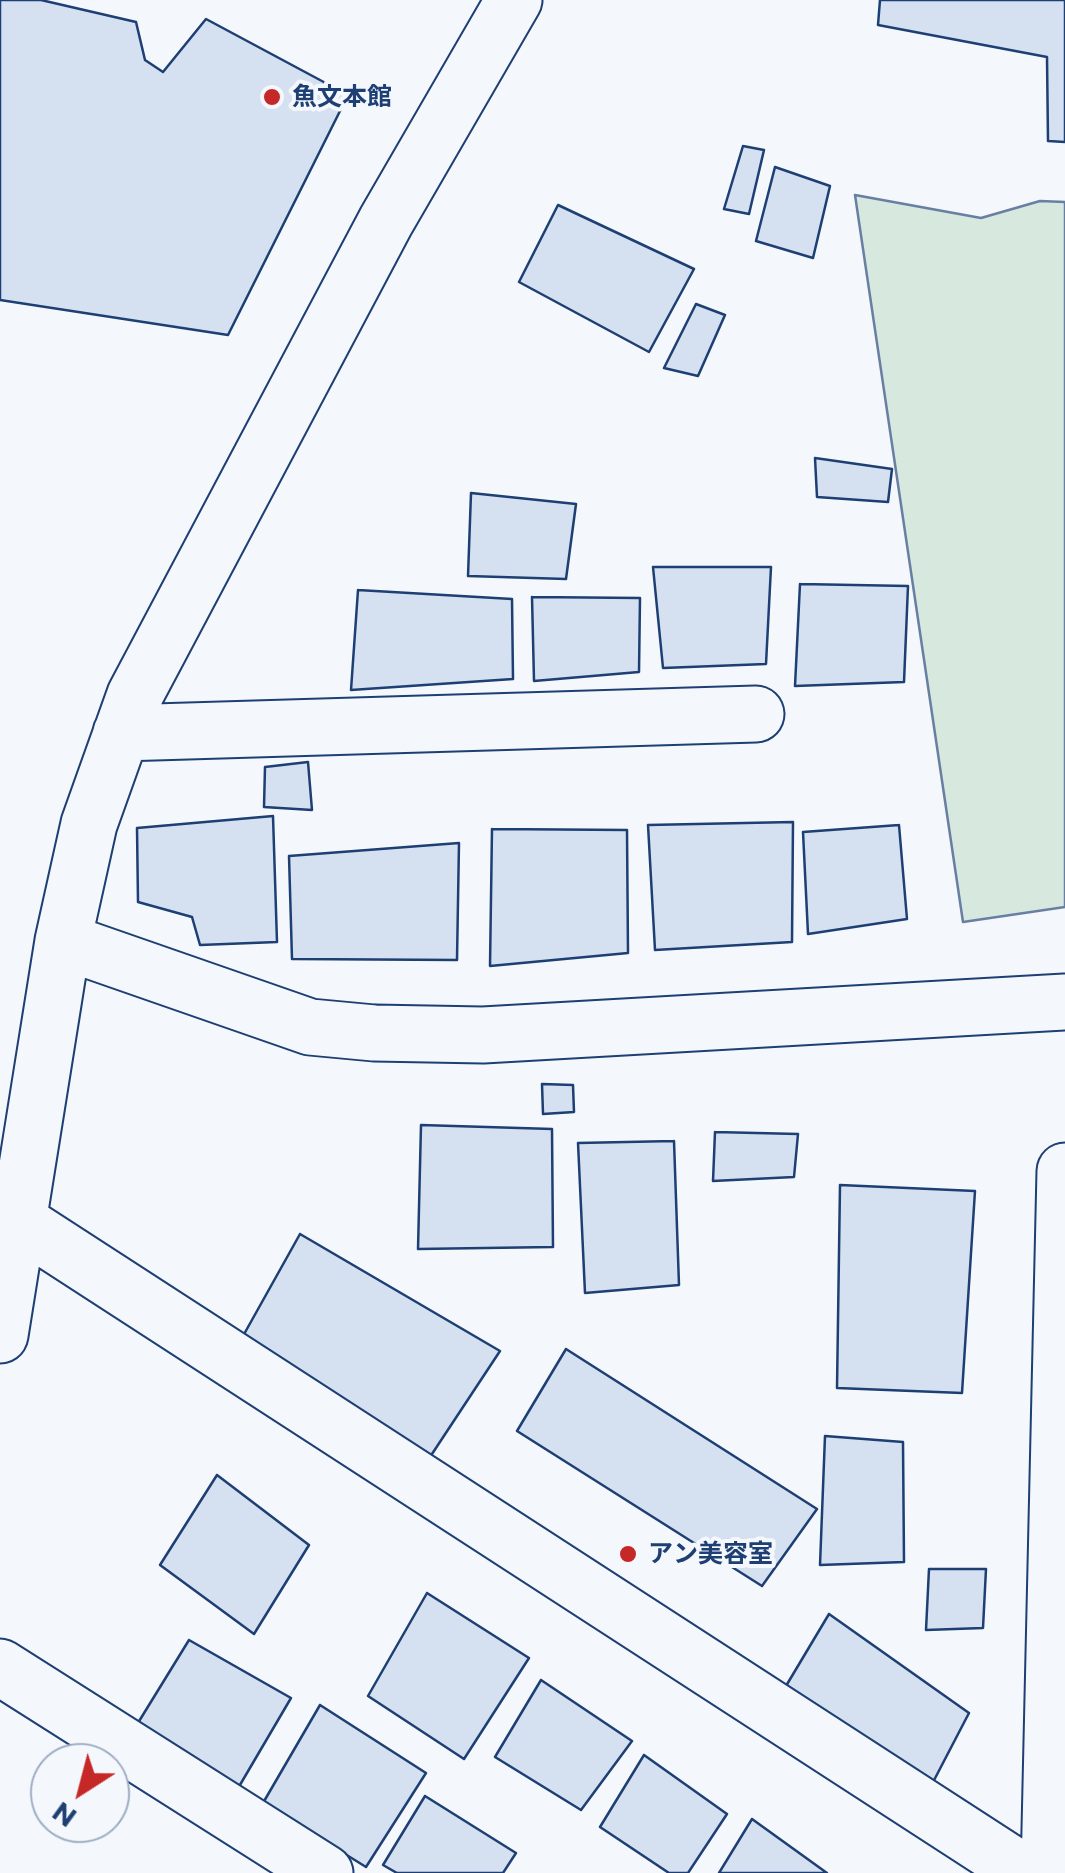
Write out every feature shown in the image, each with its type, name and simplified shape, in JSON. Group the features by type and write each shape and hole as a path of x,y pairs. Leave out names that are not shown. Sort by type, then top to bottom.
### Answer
{"street":[{"path":"0,1334 62,942 89,824 135,694 386,221 514,0"},
{"path":"121,733 756,714"},
{"path":"62,942 310,1027 374,1033 484,1035 1065,1002"},
{"path":"1050,1873 1065,1171"},
{"path":"20,1222 1026,1873"},
{"path":"0,1667 325,1873"}],"shaded area":[{"path":"855,195 981,218 1040,201 1065,202 1065,907 963,922"}],"building":[{"path":"0,0 41,0 136,22 145,60 163,72 206,19 348,95 228,335 0,300"},
{"path":"880,0 1065,0 1065,142 1048,141 1047,57 878,25"},
{"path":"743,146 764,150 749,214 724,209"},
{"path":"775,167 830,186 813,258 756,241"},
{"path":"558,205 694,269 649,352 519,282"},
{"path":"696,304 725,315 698,376 664,368"},
{"path":"815,458 892,469 888,502 817,497"},
{"path":"471,493 576,504 566,579 468,576"},
{"path":"653,567 771,567 766,664 663,668"},
{"path":"800,584 908,586 904,682 795,686"},
{"path":"358,590 512,599 513,679 351,690"},
{"path":"532,597 640,598 639,672 534,681"},
{"path":"308,762 312,810 264,807 265,767"},
{"path":"273,816 277,942 200,945 192,917 138,902 137,828"},
{"path":"793,822 792,942 655,950 648,825"},
{"path":"899,825 907,919 808,934 803,832"},
{"path":"492,829 627,830 628,953 490,966"},
{"path":"459,843 457,960 292,959 289,856"},
{"path":"542,1084 573,1085 574,1112 543,1114"},
{"path":"421,1125 552,1129 553,1247 418,1249"},
{"path":"715,1132 798,1134 794,1177 713,1181"},
{"path":"674,1141 679,1285 585,1293 578,1143"},
{"path":"840,1185 975,1191 962,1393 837,1388"},
{"path":"300,1234 500,1351 430,1457 243,1336"},
{"path":"566,1349 817,1509 762,1586 517,1431"},
{"path":"825,1436 903,1442 904,1562 820,1565"},
{"path":"217,1475 309,1545 254,1634 160,1565"},
{"path":"929,1569 986,1569 983,1628 926,1630"},
{"path":"427,1593 529,1658 464,1759 368,1696"},
{"path":"829,1614 969,1713 931,1786 780,1696"},
{"path":"189,1640 291,1698 237,1790 133,1731"},
{"path":"541,1680 632,1741 581,1810 495,1757"},
{"path":"320,1705 426,1773 366,1867 263,1803"},
{"path":"644,1755 727,1814 688,1873 669,1873 600,1827"},
{"path":"425,1796 516,1853 503,1873 397,1873 383,1865"},
{"path":"752,1819 827,1873 719,1873"}],"place":[{"name":"魚文本館","path":"272,97"},
{"name":"アン美容室","path":"628,1554"}]}
